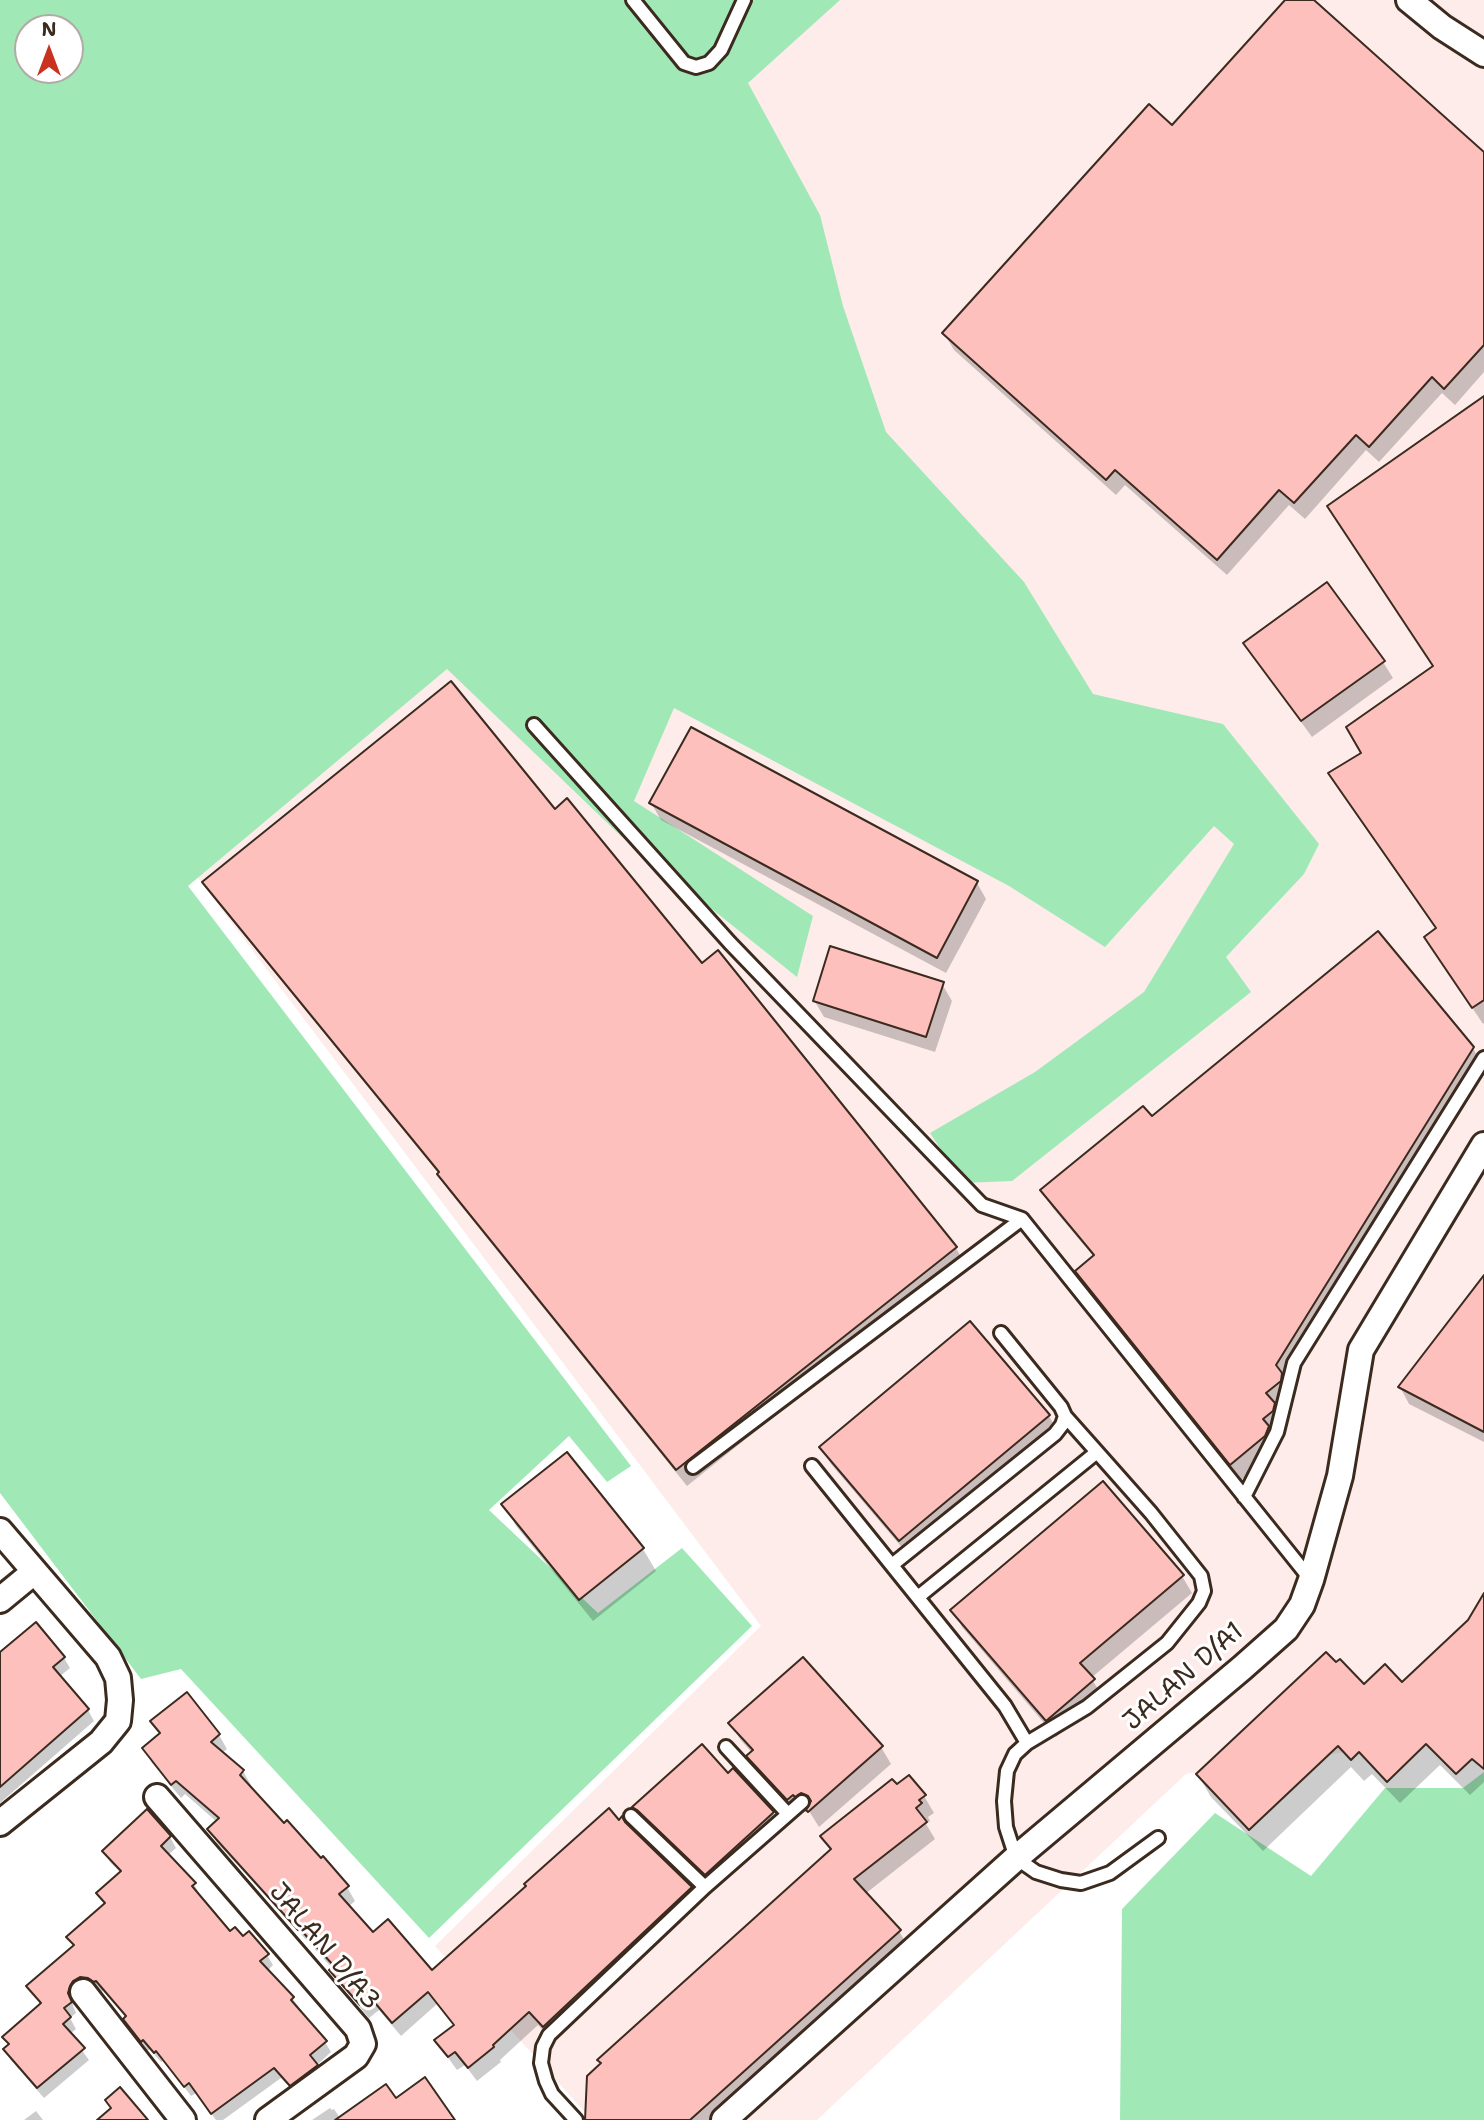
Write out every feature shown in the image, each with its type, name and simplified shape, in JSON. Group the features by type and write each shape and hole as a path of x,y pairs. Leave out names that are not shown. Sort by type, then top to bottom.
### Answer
{"street":[{"path":"1412,1 1442,27 1484,54"},
{"name":"JALAN D/A1","path":"724,2120 1016,1858 1286,1629 1302,1605 1311,1580 1340,1476 1361,1350 1484,1145"},
{"path":"0,1531 108,1657 118,1678 120,1700 118,1721 101,1742 0,1823"},
{"path":"0,1600 34,1572"},
{"name":"JALAN D/A3","path":"157,1797 358,2029 363,2043 356,2056 268,2120"},
{"path":"83,1992 183,2120"}],"lane":[{"path":"633,0 684,63 696,67 709,63 720,50 744,0"},
{"path":"534,725 730,943 982,1205 1022,1219 1311,1580"},
{"path":"1244,1497 1277,1432 1294,1363 1484,1058"},
{"path":"693,1467 1022,1219"},
{"path":"1001,1333 1061,1407 1065,1416 1151,1513 1201,1576 1204,1591 1199,1603 1167,1643 1087,1707 1027,1743 1015,1754 1007,1770 1004,1801 1006,1828 1016,1858 1036,1872 1081,1883 1110,1873 1158,1838"},
{"path":"892,1565 1055,1434 1065,1416"},
{"path":"918,1597 1097,1452"},
{"path":"811,1466 1005,1706 1027,1743"},
{"path":"726,1747 788,1814"},
{"path":"576,2120 552,2094 546,2081 541,2063 548,2035 705,1887 802,1802"},
{"path":"631,1816 705,1887"}],"shaded area":[{"path":"624,0 1484,0 1484,1708 1463,1736 1186,1774 817,2120 592,2120 435,1946 761,1626 158,825 830,252"}],"green space":[{"path":"0,0 840,0 748,83 820,215 843,306 886,432 1024,582 1093,694 1223,724 1319,844 1304,874 1226,957 1251,992 1012,1181 963,1183 930,1133 1035,1072 1144,992 1234,844 1214,826 1105,947 1009,886 674,708 634,801 813,916 797,977 623,838 447,669 188,886 631,1466 607,1482 569,1436 489,1510 598,1613 682,1548 752,1626 429,1938 181,1669 141,1679 0,1493"},
{"path":"1484,1772 1484,2120 1120,2120 1122,1909 1215,1813 1311,1876 1385,1788 1463,1788"}],"building":[{"path":"1285,0 1314,0 1484,152 1484,345 1444,389 1432,377 1369,447 1356,435 1294,503 1279,490 1217,560 1115,470 1106,480 942,333 1149,104 1172,125"},
{"path":"1484,396 1484,1000 1472,1008 1424,937 1436,928 1328,773 1361,753 1346,727 1433,666 1327,506"},
{"path":"1327,582 1385,661 1301,721 1243,643"},
{"path":"451,681 555,809 567,798 702,963 718,950 957,1247 676,1470 437,1174 439,1172 202,882"},
{"path":"691,727 978,881 937,958 649,803"},
{"path":"1378,931 1474,1047 1276,1365 1282,1373 1281,1381 1266,1393 1275,1403 1273,1411 1263,1419 1269,1426 1265,1436 1230,1465 1075,1271 1094,1255 1040,1190 1143,1106 1152,1116"},
{"path":"830,946 944,982 926,1037 813,1001"},
{"path":"1484,1275 1484,1432 1398,1387"},
{"path":"970,1321 1050,1415 899,1541 819,1447"},
{"path":"567,1452 644,1548 579,1600 501,1504"},
{"path":"1103,1481 1184,1575 1080,1663 1095,1679 1046,1721 950,1610"},
{"path":"1484,1593 1484,1769 1472,1759 1456,1774 1426,1744 1387,1782 1359,1752 1351,1760 1338,1746 1249,1830 1196,1774 1326,1652 1336,1662 1340,1659 1364,1684 1385,1664 1402,1682 1468,1620"},
{"path":"36,1622 65,1657 53,1667 89,1709 0,1787 0,1652"},
{"path":"803,1657 883,1746 808,1812 806,1810 811,1801 808,1796 801,1793 787,1800 746,1756 753,1750 728,1723"},
{"path":"187,1692 220,1734 211,1742 244,1770 240,1775 284,1823 287,1820 321,1858 323,1856 349,1886 339,1894 373,1932 388,1919 432,1970 609,1808 619,1820 622,1816 692,1887 543,2027 529,2012 493,2045 494,2047 468,2068 455,2052 448,2057 434,2040 454,2025 428,1992 392,2023 370,1997 360,2005 329,1970 334,1966 207,1829 219,1818 176,1781 171,1785 142,1748 160,1733 150,1721"},
{"path":"702,1744 728,1773 733,1768 774,1812 705,1875 632,1807"},
{"path":"909,1775 926,1795 919,1800 922,1803 916,1808 927,1822 854,1879 901,1930 690,2120 585,2120 587,2076 601,2063 597,2060 831,1849 820,1836 892,1779 897,1784"},
{"path":"147,1809 171,1836 161,1846 196,1883 192,1886 230,1931 235,1927 243,1936 249,1931 269,1954 260,1961 294,1997 291,2000 327,2041 310,2055 318,2065 290,2086 274,2068 211,2114 189,2083 184,2087 156,2051 154,2053 143,2040 141,2042 123,2019 126,2016 96,1981 88,1978 80,1977 70,1986 68,1993 72,2002 64,2008 71,2017 63,2024 85,2048 37,2088 3,2049 9,2044 2,2037 41,2003 26,1986 74,1945 66,1937 105,1903 96,1893 121,1871 102,1851"},
{"path":"425,2077 455,2120 335,2120 386,2084 396,2098"},
{"path":"120,2087 148,2120 97,2120 111,2108 105,2100"}]}
